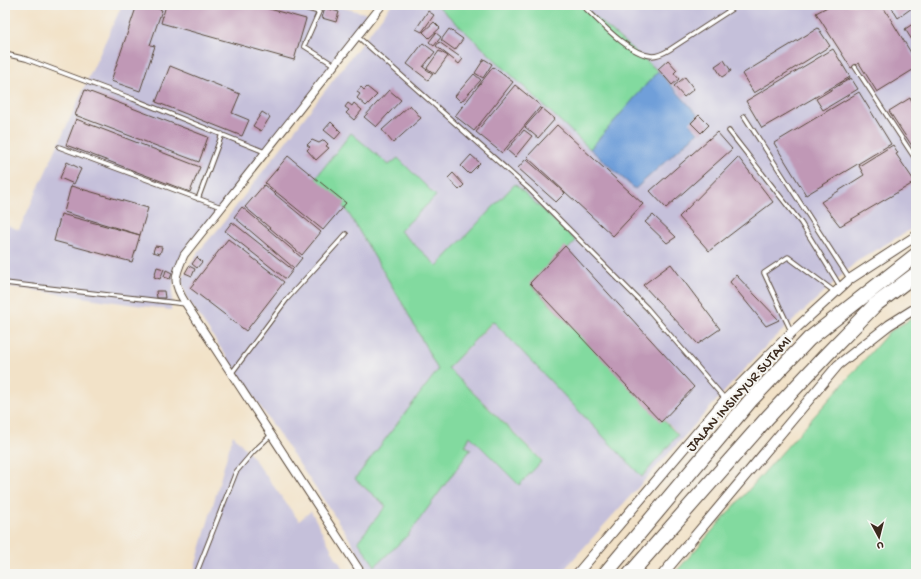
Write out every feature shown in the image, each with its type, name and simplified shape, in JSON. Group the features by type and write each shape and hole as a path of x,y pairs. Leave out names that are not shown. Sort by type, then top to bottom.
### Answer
{"highway":[{"name":"JALAN INSINYUR SUTAMI","path":"605,574 750,401 809,340 916,255"},
{"path":"630,574 768,417 828,353 875,305 916,274"}],"street":[{"path":"362,574 176,289 179,268 184,255 382,5"},
{"path":"577,574 726,399 792,332 850,279 916,236"},
{"path":"663,574 838,365 889,325 916,308"}],"lane":[{"path":"294,5 319,12 304,46 334,65"},
{"path":"582,5 622,40 639,52 652,56 669,50 738,5"},
{"path":"357,36 534,194 647,308 726,399"},
{"path":"5,54 26,59 265,152"},
{"path":"855,67 916,160"},
{"path":"744,116 850,279"},
{"path":"729,131 801,223 838,290"},
{"path":"198,199 222,134"},
{"path":"59,147 222,208"},
{"path":"231,374 287,299 346,234"},
{"path":"792,332 764,273 788,257 838,290"},
{"path":"5,283 186,304"},
{"path":"196,574 236,472 253,452 272,434"}],"shaded area":[{"path":"122,5 331,5 373,15 175,269 171,310 5,286 5,224 19,230"},
{"path":"391,5 437,5 635,189 698,132 689,123 698,115 658,71 581,5 916,5 916,226 856,262 763,349 560,574 371,574 344,530 188,300 181,279 198,252 220,227","holes":["398,158 435,195 400,231 437,267 515,184 531,284 678,434 642,476 494,321 448,368 542,460 519,484 470,436 465,446 470,449 358,541 386,506 355,479 438,370 404,306 346,209"]},
{"path":"233,435 251,455 299,521 311,511 335,556 347,574 193,574"}],"green space":[{"path":"437,5 581,5 658,71 590,149"},
{"path":"351,133 389,165 398,158 436,196 400,231 437,266 515,184 576,241 531,285 678,435 642,477 493,321 448,368 542,461 519,485 470,436 465,446 471,449 408,535 375,566 358,541 386,506 355,479 438,370 404,306 346,209 311,184"},
{"path":"916,316 916,574 674,574 889,332"}],"water":[{"path":"658,71 698,115 689,123 698,132 635,189 590,149"}],"building":[{"path":"137,5 147,5 162,10 150,45 155,46 140,91 111,81"},
{"path":"166,5 255,5 306,19 294,60 161,23"},
{"path":"831,5 882,5 916,61 916,68 877,92 859,63 851,68 816,13"},
{"path":"890,5 916,5 898,18"},
{"path":"325,8 339,12 336,22 322,18"},
{"path":"428,11 434,15 422,32 416,29"},
{"path":"434,22 440,28 429,38 423,32"},
{"path":"916,22 916,46 905,29"},
{"path":"818,28 830,46 754,93 742,74"},
{"path":"449,29 463,39 455,50 441,40"},
{"path":"436,33 441,37 434,46 429,42"},
{"path":"439,42 463,59 459,64 436,46"},
{"path":"423,43 435,52 423,67 433,74 428,80 407,64"},
{"path":"833,49 850,77 762,128 746,101"},
{"path":"439,51 448,56 435,74 427,68"},
{"path":"484,59 492,64 483,78 475,73"},
{"path":"668,60 677,70 674,73 679,79 672,85 658,69"},
{"path":"724,60 731,71 722,77 715,66"},
{"path":"170,66 240,94 232,113 249,120 242,136 156,102"},
{"path":"493,67 513,82 474,131 455,116"},
{"path":"474,74 481,80 461,102 455,96"},
{"path":"685,77 694,89 684,97 674,86"},
{"path":"851,78 858,89 823,110 816,99"},
{"path":"515,85 541,106 502,153 476,132"},
{"path":"361,87 364,90 367,87 377,95 366,106 357,98 360,94 357,92"},
{"path":"85,90 208,137 199,162 75,115"},
{"path":"389,90 401,100 376,127 364,117"},
{"path":"859,92 891,144 806,195 774,143"},
{"path":"910,98 916,107 916,152 889,111"},
{"path":"348,103 352,106 354,103 362,110 354,120 346,113 349,110 345,107"},
{"path":"410,105 421,118 393,143 382,130"},
{"path":"542,108 555,119 538,138 525,127"},
{"path":"262,112 270,117 261,131 253,126"},
{"path":"699,115 709,125 701,133 691,123"},
{"path":"76,119 200,167 190,192 66,145"},
{"path":"331,122 341,132 335,139 324,130"},
{"path":"557,125 643,204 613,236 527,157"},
{"path":"524,130 532,136 515,157 507,150"},
{"path":"717,132 732,149 666,208 650,191"},
{"path":"312,140 319,143 324,140 328,144 326,146 329,148 316,160 307,150 310,147 307,145"},
{"path":"893,145 898,153 896,154 915,182 840,226 821,202 864,175 859,166"},
{"path":"471,155 480,163 469,174 461,166"},
{"path":"288,156 346,203 323,230 265,183"},
{"path":"738,157 773,202 709,251 679,217"},
{"path":"526,159 565,193 556,202 518,168"},
{"path":"67,162 81,169 74,184 60,178"},
{"path":"453,173 464,185 459,190 448,178"},
{"path":"264,185 321,232 302,255 245,207"},
{"path":"71,186 148,208 140,235 64,212"},
{"path":"242,207 302,258 294,268 234,217"},
{"path":"61,214 140,235 132,262 54,241"},
{"path":"653,215 676,237 667,243 645,222"},
{"path":"232,222 293,270 286,279 225,231"},
{"path":"228,239 284,282 246,331 190,288"},
{"path":"155,246 162,247 160,254 153,252"},
{"path":"565,246 694,387 661,422 530,283"},
{"path":"197,257 202,262 197,268 192,264"},
{"path":"671,264 720,329 698,344 643,285"},
{"path":"189,266 195,269 192,276 185,273"},
{"path":"157,267 164,269 160,279 154,277"},
{"path":"166,270 172,273 170,279 164,277"},
{"path":"736,275 779,320 766,326 730,282"},
{"path":"156,291 164,291 165,298 157,298"}]}
